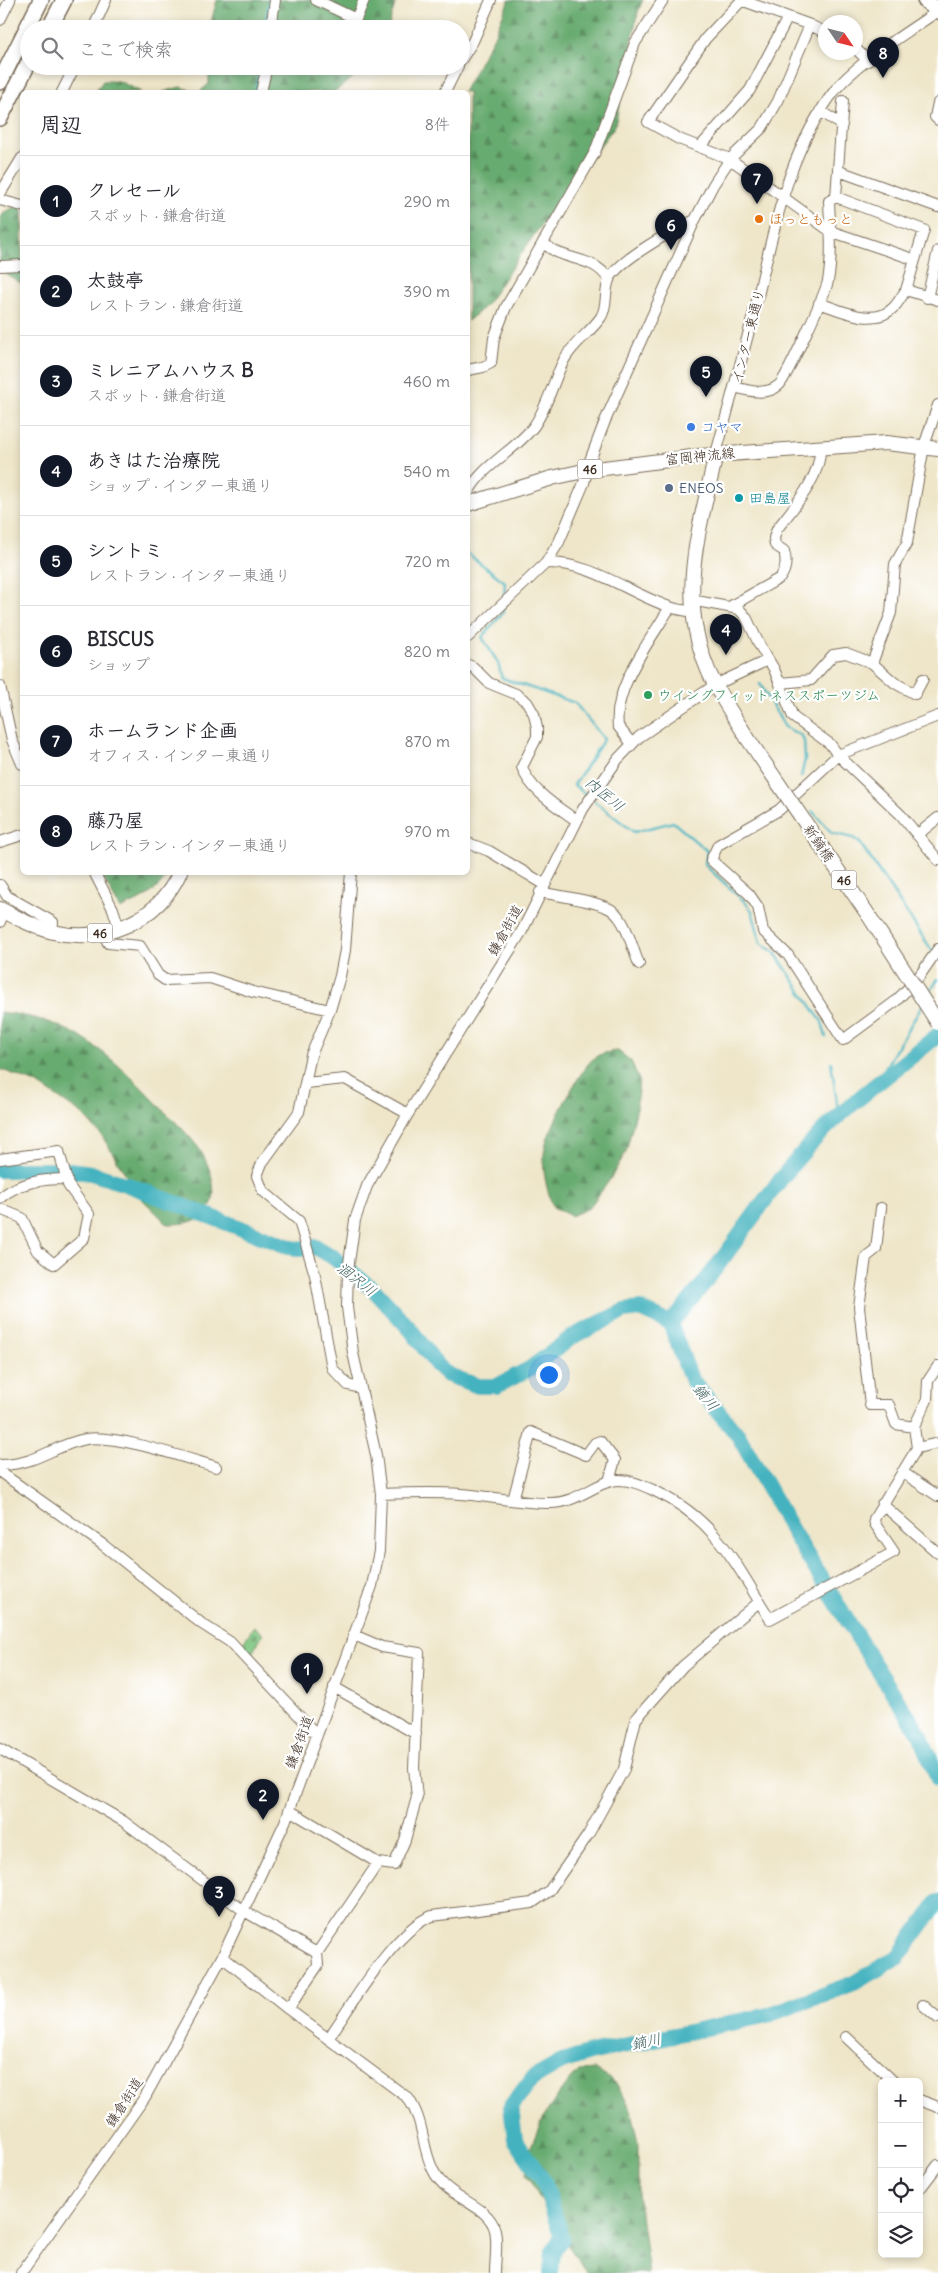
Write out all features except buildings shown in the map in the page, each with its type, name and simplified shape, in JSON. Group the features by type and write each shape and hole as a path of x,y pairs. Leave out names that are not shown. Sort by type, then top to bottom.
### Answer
{"highway":[{"path":"31,20 41,0"},
{"path":"49,20 59,0"},
{"path":"54,20 64,0"},
{"path":"925,0 938,11"},
{"path":"933,0 938,11"},
{"path":"0,82 20,42"},
{"path":"2,115 22,75"},
{"path":"2,115 25,75"}],"main road":[{"name":"富岡神流線","path":"470,503 552,478 588,470 716,454 886,442 938,449"},
{"name":"インター東通り","path":"716,454 695,552 692,606 702,653 715,685 748,738"},
{"name":"新鏑橋","path":"748,738 869,916 938,1023"},
{"name":"46","path":"1,914 52,932 73,935 104,933 133,924 150,914 173,889 179,875"}],"street":[{"path":"0,20 10,0"},
{"path":"97,20 106,0"},
{"path":"272,20 275,0"},
{"path":"316,0 356,19 364,0"},
{"path":"470,46 491,0"},
{"path":"470,370 483,368 491,363 494,338 506,307 595,152 634,43 663,0"},
{"path":"818,29 788,17 768,5 742,0 706,38 648,122 730,159 782,198 830,230 913,259"},
{"name":"インター東通り","path":"716,454 735,387 782,198 800,146 820,111 838,87 868,61 938,11"},
{"path":"700,147 750,90 788,17"},
{"path":"470,635 546,563 559,542 584,483 605,421 713,184 730,159 747,145 766,121 778,101 810,25"},
{"path":"863,56 868,61"},
{"path":"63,90 70,75"},
{"path":"261,90 264,75"},
{"path":"446,90 454,75"},
{"path":"836,197 836,176 839,171 843,101"},
{"path":"938,103 935,117 938,120"},
{"path":"820,111 842,125"},
{"path":"0,194 20,161"},
{"path":"839,171 938,206"},
{"path":"735,387 751,392 770,390 779,385 797,354 828,284 829,201 836,197"},
{"path":"819,303 866,317 880,315 893,308 906,290 913,259 924,230 836,197"},
{"path":"0,200 20,205"},
{"path":"470,490 477,480 534,425 550,396 564,360 572,347 591,331 605,310 609,280 642,250 696,220"},
{"path":"543,242 559,255 598,266 609,280"},
{"path":"927,298 938,251"},
{"path":"0,266 20,265"},
{"path":"906,290 938,300"},
{"path":"872,663 891,613 895,564 907,543 924,446 933,433 938,404"},
{"path":"731,606 780,578 784,572 786,559 784,551 775,545 774,538 777,530 811,480 821,456 820,447"},
{"path":"546,563 560,563 598,573 670,607 731,606 739,609 746,616 781,683 793,717 830,744 838,755 902,815 938,860"},
{"path":"632,744 618,726 618,704 627,680 670,607"},
{"path":"781,683 811,680 833,655 846,653 872,663 895,683 915,694 923,679"},
{"name":"鎌倉街道","path":"21,2273 145,2097 222,1956 289,1810 372,1586 379,1551 381,1494 376,1455 353,1353 347,1307 348,1270 355,1220 368,1186 408,1114 522,931 577,821 618,759 639,737 715,685 768,660"},
{"path":"470,666 489,683 516,694 527,702 537,728 536,737 522,766 524,776 554,805 577,821"},
{"path":"0,686 12,740 20,759"},
{"path":"938,716 838,755 779,810 718,845 711,860 749,894 758,907 763,930 788,955 843,1040 896,1001 918,978 938,949"},
{"path":"917,835 938,818"},
{"path":"0,842 20,836"},
{"path":"470,844 489,850 542,888 603,906 613,911 621,921 639,964"},
{"path":"96,875 113,910 119,928"},
{"path":"351,875 345,950 340,976 330,1010 311,1054 299,1112 262,1162 257,1176 263,1191 299,1221 315,1275 332,1368 348,1385 360,1388"},
{"path":"0,885 7,896 53,922 52,932"},
{"path":"104,933 108,943 140,946 158,975 165,980 210,978 253,992 330,1010"},
{"path":"306,1083 345,1079 408,1114"},
{"path":"0,1158 59,1151 68,1185 89,1214 84,1238 54,1264 38,1251 22,1218 0,1209"},
{"path":"0,1198 13,1187 49,1179 67,1179"},
{"path":"881,1208 876,1249 866,1257 859,1307 870,1404 889,1405 896,1424 914,1426"},
{"path":"381,1494 460,1494 552,1503 569,1501 609,1481 621,1480 639,1484 667,1497 696,1516 719,1538 770,1619 894,1552 875,1524 874,1519 917,1448 914,1426 926,1400 928,1380 938,1366"},
{"path":"514,1500 531,1432 586,1455 595,1443 600,1441 614,1460 609,1481"},
{"path":"0,1465 25,1463 62,1446 87,1439 106,1438 216,1467"},
{"path":"917,1448 938,1443"},
{"path":"0,1472 102,1544 202,1624 230,1642 316,1734"},
{"path":"902,1472 938,1496"},
{"path":"882,1504 938,1553"},
{"path":"328,2039 378,1967 420,1920 432,1916 532,1903 549,1891 588,1835 624,1769 636,1719 644,1707 690,1659 759,1602"},
{"path":"289,1810 378,1863 394,1864 404,1840 417,1797 414,1768 419,1653 382,1647 354,1635"},
{"path":"334,1687 416,1734"},
{"path":"0,1748 123,1821 244,1911 317,1953"},
{"path":"288,2009 318,1965 317,1953 378,1863"},
{"path":"222,1956 288,2009 408,2098 418,2112 432,2168 441,2185 485,2212 491,2220 496,2242 495,2273"},
{"path":"923,2005 938,2018"},
{"path":"846,2037 890,2078"},
{"path":"923,2101 938,2107"},
{"path":"923,2185 938,2165"}],"green space":[{"path":"217,0 396,0 390,20 211,20"},
{"path":"509,0 643,0 638,12 615,126 552,209 486,305 470,319 470,90 464,90 494,36"},
{"path":"209,75 356,75 337,90 202,90 209,84"},
{"path":"103,81 119,81 137,90 96,90"},
{"path":"180,87 191,90 170,90"},
{"path":"20,203 20,283 0,270 0,219 4,213"},
{"path":"102,875 167,875 159,886 148,895 120,909"},
{"path":"0,1012 41,1020 70,1031 103,1052 134,1080 186,1133 202,1153 212,1177 214,1193 213,1201 206,1212 191,1222 167,1224 139,1196 102,1136 82,1114 38,1084 0,1069"},
{"path":"618,1051 631,1061 639,1080 636,1112 626,1152 609,1181 589,1208 571,1216 553,1207 548,1192 544,1162 547,1139 565,1101 587,1065 599,1055"},
{"path":"254,1626 263,1634 251,1655 241,1646"},
{"path":"596,2070 616,2083 630,2107 638,2143 638,2192 649,2273 587,2273 560,2234 526,2174 530,2149 542,2119 563,2088 579,2071"}],"waterway":[{"name":"内匠川","path":"266,20 269,0"},
{"name":"内匠川","path":"255,90 258,75"},
{"name":"内匠川","path":"470,556 505,582 504,598"},
{"name":"内匠川","path":"503,609 503,613 482,637 498,663 502,678 575,703 604,739 574,785 588,796"},
{"path":"760,684 785,727 802,736 805,759 801,777"},
{"name":"内匠川","path":"594,801 634,832 673,822 707,851 705,865 745,902 752,911 761,943 775,953 822,1022 826,1037"},
{"path":"812,811 832,833 853,838 860,843 933,952"},
{"path":"927,997 938,979"},
{"path":"873,1088 922,1006"},
{"name":"鏑川","path":"670,1323 690,1301 778,1183 816,1138 860,1098 938,1035"},
{"name":"内匠川","path":"831,1062 839,1117"},
{"name":"涸沢川","path":"0,1170 70,1170 91,1173 128,1185 295,1249 316,1247 333,1257 375,1291 411,1330 436,1364 448,1375 478,1386 497,1386 531,1368 572,1337 624,1311 640,1309 670,1323"},
{"name":"鏑川","path":"670,1323 691,1379 738,1435 794,1534 921,1736 938,1779"},
{"name":"鏑川","path":"551,2273 553,2251 562,2238 544,2182 515,2139 511,2106 532,2079 562,2062 590,2053 768,2015 854,1983 898,1957 938,1902"}],"place":[{"name":"藤乃屋","path":"883,78"},
{"name":"ホームランド企画","path":"757,204"},
{"name":"ほっともっと","path":"759,219"},
{"name":"BISCUS","path":"671,250"},
{"name":"シントミ","path":"706,397"},
{"name":"コヤマ","path":"691,427"},
{"name":"ENEOS","path":"669,488"},
{"name":"田島屋","path":"739,498"},
{"name":"あきはた治療院","path":"726,655"},
{"name":"ウイングフィットネススポーツジム","path":"648,695"},
{"name":"クレセール","path":"307,1694"},
{"name":"太鼓亭","path":"263,1820"},
{"name":"ミレニアムハウス B","path":"219,1917"}]}
